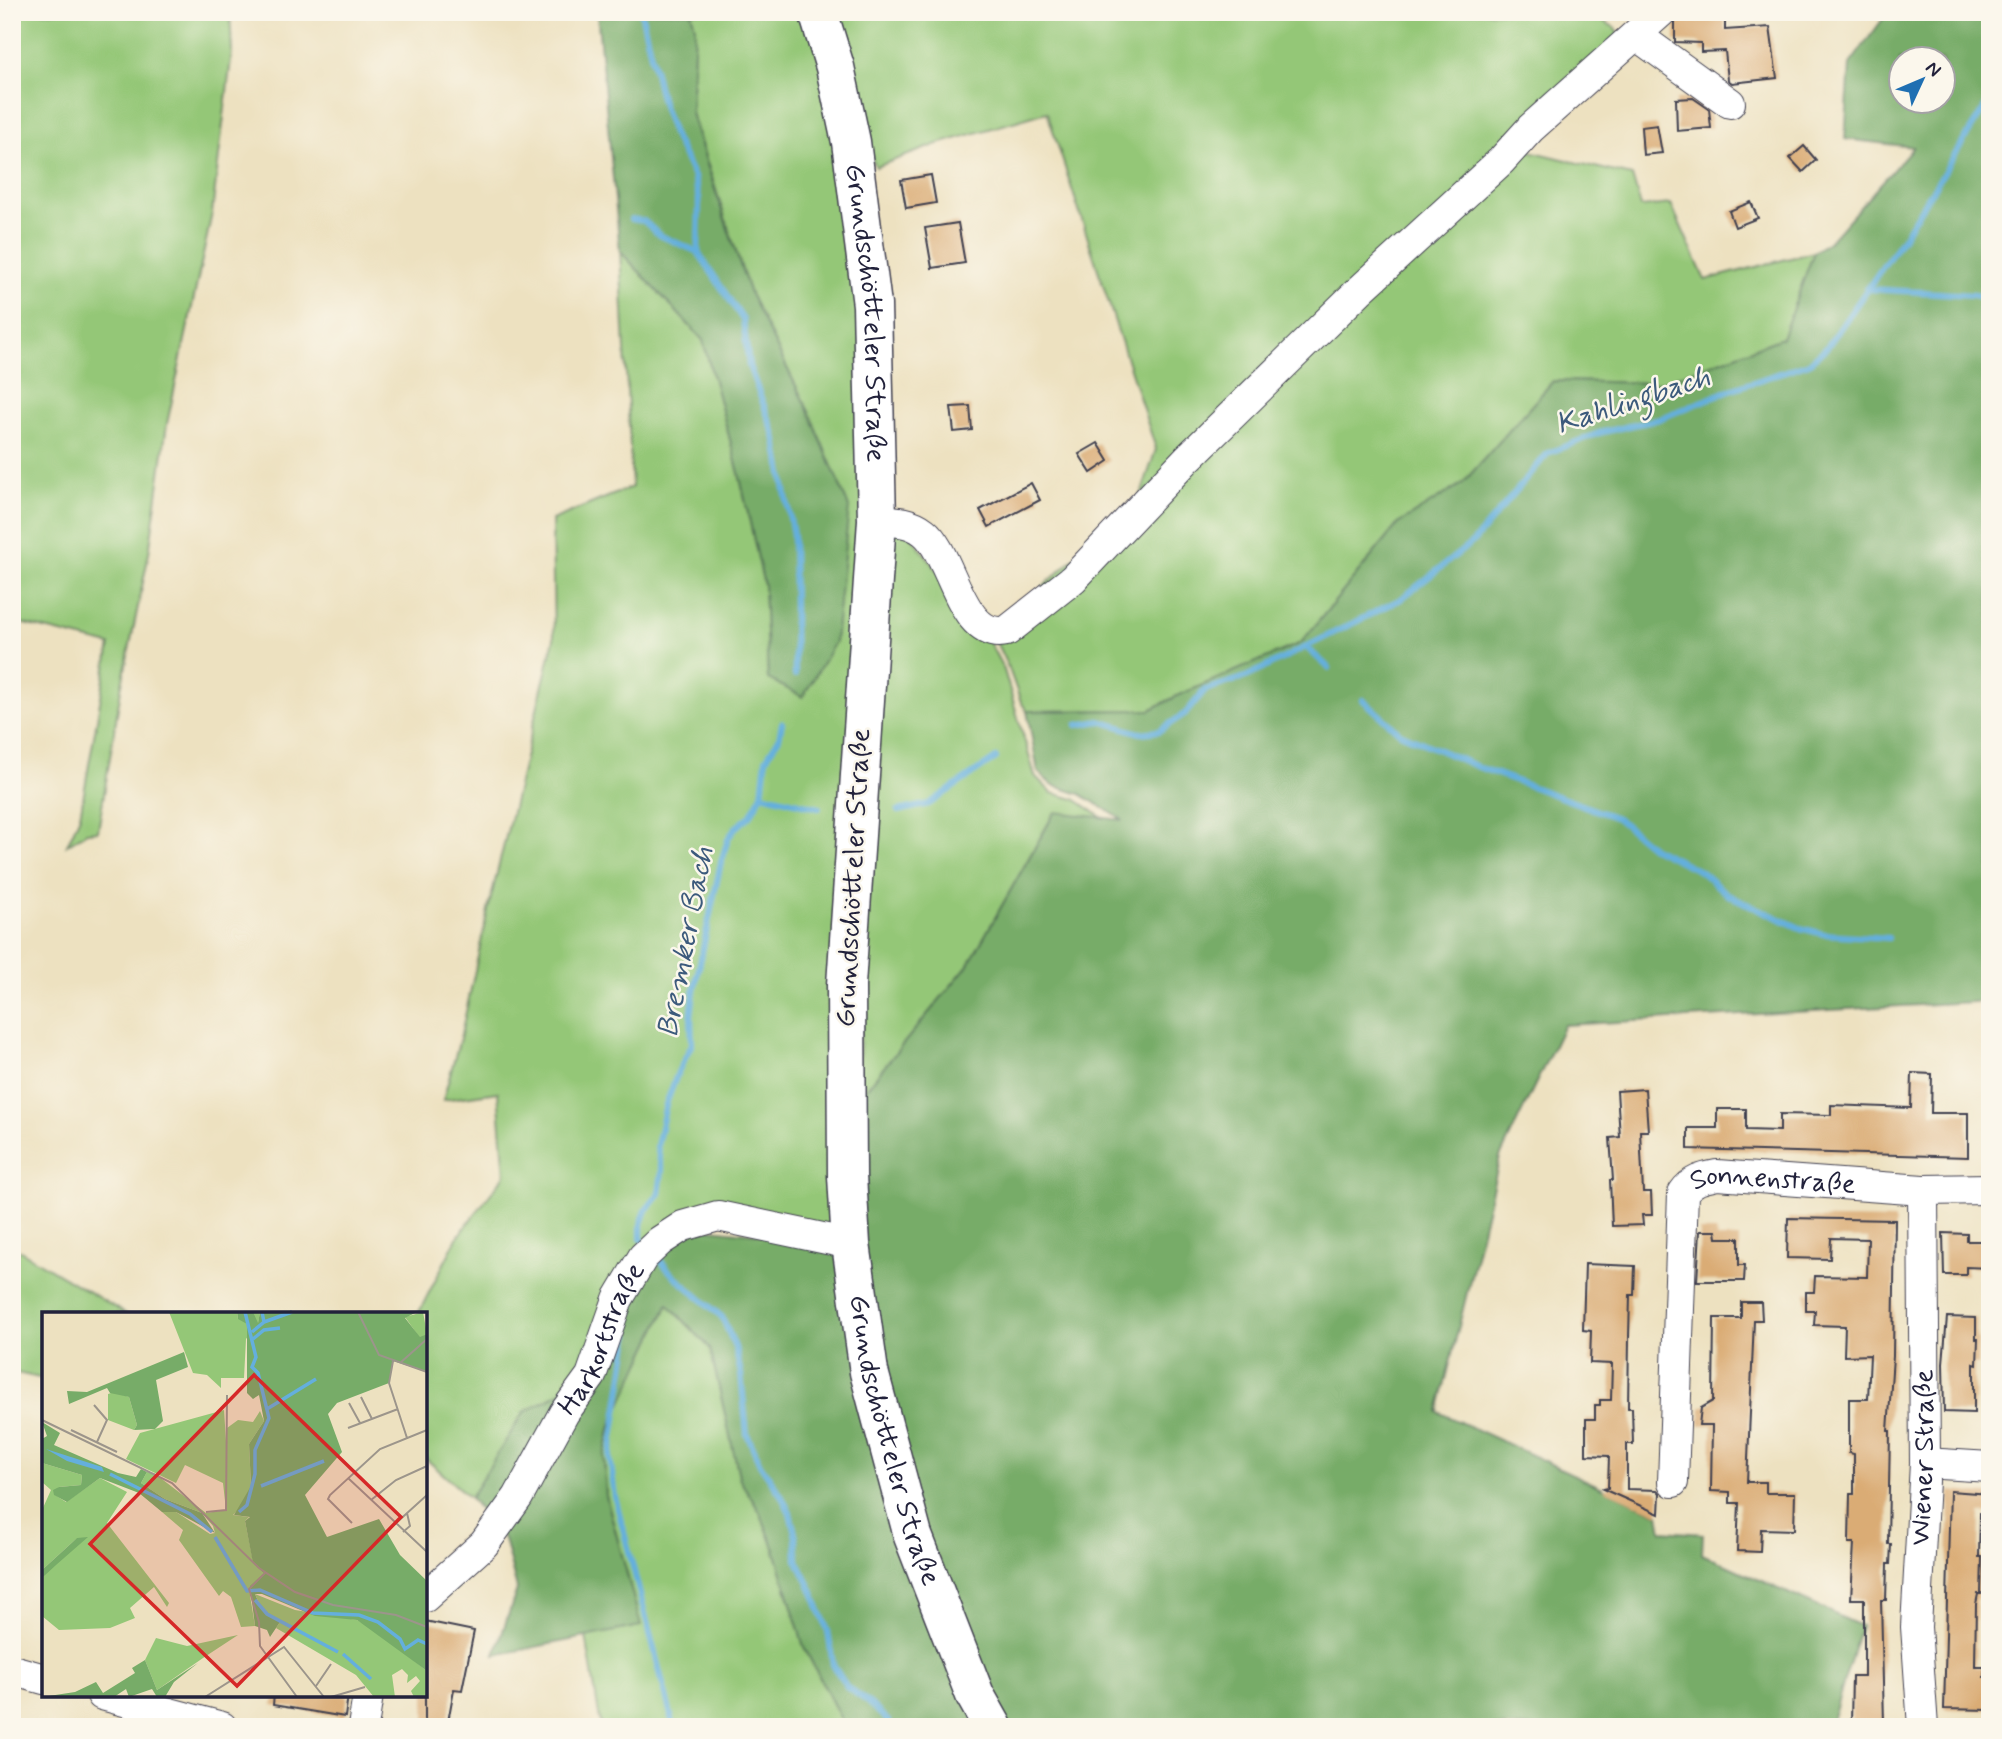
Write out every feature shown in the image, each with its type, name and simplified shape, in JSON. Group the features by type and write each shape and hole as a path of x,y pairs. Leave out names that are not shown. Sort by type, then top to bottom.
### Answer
{"main road":[{"name":"Grundschötteler Straße","path":"818,12 835,67 852,142 872,305 877,520 846,985 847,1177 851,1244 869,1372 913,1536 975,1695 993,1727"}],"street":[{"path":"877,520 904,522 927,534 972,618 988,632 1007,631 1073,579 1187,459 1359,291 1501,161 1531,128 1661,12"},
{"path":"1636,35 1730,103"},
{"name":"Sonnenstraße","path":"1673,1482 1683,1193 1689,1185 1699,1179 1717,1175 1923,1190 1990,1189"},
{"name":"Wiener Straße","path":"1923,1190 1925,1463 1916,1627 1923,1727"},
{"name":"Harkortstraße","path":"427,1595 484,1544 518,1497 557,1424 591,1376 618,1299 651,1249 683,1226 718,1216 851,1244"},
{"path":"1925,1463 1990,1467"},
{"path":"12,1670 42,1678"},
{"path":"110,1697 222,1727"},
{"path":"363,1727 368,1697"}],"green space":[{"path":"12,12 230,12 232,51 212,213 167,424 149,553 121,689 98,831 87,832 67,845 80,816 110,645 12,621"},
{"path":"597,12 691,12 695,27 691,113 717,196 750,294 809,412 849,507 835,642 803,697 768,679 764,585 739,473 703,340 620,251"},
{"path":"691,12 818,12 872,305 851,1244 718,1216 591,1376 524,1412 470,1498 427,1460 427,1312 419,1312 458,1236 505,1175 498,1092 443,1100 461,1035 488,910 554,639 552,520 632,487 620,251 703,340 739,473 764,585 768,679 809,412 750,294 691,113 695,27"},
{"path":"828,12 1586,12 1614,27 1621,39 1139,501 1156,449 1047,112 938,144 876,167 863,143"},
{"path":"1888,12 1990,12 1990,1001 1564,1025 1500,1157 1438,1412 1659,1514 1662,1531 1703,1534 1702,1554 1861,1626 1830,1727 845,1727 804,1647 775,1550 760,1512 740,1480 710,1348 668,1304 611,1425 604,1456 606,1496 641,1626 495,1655 517,1589 504,1539 470,1498 524,1412 591,1376 605,1303 683,1226 850,1244 847,1112 969,964 1055,812 1123,820 1080,794 1052,785 1038,772 1027,711 1150,710 1301,643 1398,524 1463,483 1553,381 1660,383 1782,338 1814,252 1831,240 1913,147 1845,139 1850,64"},
{"path":"1518,148 1632,176 1641,207 1671,204 1705,280 1814,252 1782,338 1660,383 1553,381 1463,483 1398,524 1301,643 1150,710 1027,711 992,634"},
{"path":"885,525 904,526 985,634 1004,670 1035,776 1052,793 1075,799 1103,818 1053,815 969,964 857,1100"},
{"path":"12,1246 123,1312 42,1312 42,1379 12,1372"},
{"path":"668,1304 710,1348 740,1479 760,1512 775,1550 804,1647 845,1727 601,1727 586,1636 640,1625 606,1496 604,1456 611,1425"}],"building":[{"path":"1725,14 1725,30 1770,27 1777,78 1732,83 1728,80 1725,51 1701,52 1701,43 1675,42 1675,22 1678,15"},
{"path":"1693,98 1709,109 1711,128 1677,131 1676,99"},
{"path":"1657,125 1662,153 1643,155 1641,127"},
{"path":"1804,146 1816,160 1803,172 1790,158"},
{"path":"931,175 936,203 906,208 901,180"},
{"path":"1751,202 1758,218 1735,227 1729,211"},
{"path":"958,223 965,263 932,268 925,228"},
{"path":"970,406 972,430 954,432 951,407"},
{"path":"1098,443 1109,461 1091,473 1079,454"},
{"path":"1031,483 1040,500 989,527 980,510"},
{"path":"1912,1073 1932,1074 1931,1113 1968,1113 1968,1157 1688,1149 1688,1128 1717,1128 1717,1109 1746,1109 1746,1130 1780,1131 1780,1114 1831,1115 1831,1105 1911,1108"},
{"path":"1645,1089 1648,1131 1640,1131 1643,1192 1651,1192 1652,1215 1642,1215 1643,1225 1612,1226 1610,1138 1620,1137 1617,1091"},
{"path":"1788,1218 1895,1220 1893,1356 1888,1431 1888,1544 1891,1544 1890,1564 1887,1564 1886,1600 1881,1600 1884,1723 1851,1723 1852,1676 1864,1676 1864,1599 1851,1599 1854,1543 1849,1543 1850,1494 1854,1494 1854,1454 1849,1453 1849,1399 1868,1399 1870,1355 1844,1356 1845,1326 1814,1325 1815,1311 1806,1311 1806,1292 1814,1292 1815,1276 1867,1277 1868,1239 1831,1238 1830,1259 1787,1258"},
{"path":"1700,1231 1716,1231 1717,1238 1739,1238 1739,1265 1745,1265 1744,1281 1697,1281"},
{"path":"1943,1233 1967,1234 1967,1241 1990,1241 1990,1268 1966,1267 1966,1275 1944,1275"},
{"path":"1585,1264 1635,1266 1634,1295 1630,1295 1628,1408 1632,1408 1633,1444 1627,1444 1627,1489 1657,1490 1660,1493 1659,1514 1603,1489 1608,1488 1609,1456 1586,1455 1586,1419 1595,1419 1595,1405 1600,1405 1600,1400 1611,1400 1612,1364 1590,1363 1591,1331 1583,1330"},
{"path":"1741,1302 1761,1302 1762,1320 1754,1320 1747,1482 1766,1482 1766,1493 1795,1493 1794,1530 1761,1529 1760,1552 1737,1551 1739,1503 1730,1503 1730,1492 1711,1491 1712,1425 1699,1425 1701,1408 1713,1401 1714,1318 1741,1318"},
{"path":"1947,1317 1976,1318 1978,1339 1977,1365 1974,1364 1974,1413 1944,1412 1943,1363"},
{"path":"1950,1491 1990,1494 1990,1514 1980,1513 1981,1594 1978,1594 1976,1604 1975,1667 1985,1667 1984,1677 1990,1677 1990,1710 1944,1709"},
{"path":"427,1621 474,1631 462,1690 454,1689 447,1727 425,1727"},
{"path":"274,1697 348,1697 345,1717 273,1705"}],"waterway":[{"name":"Bremker Bach","path":"641,12 662,103 673,134 694,177 699,198 698,252 743,320 749,366 775,435 793,535 795,675"},
{"name":"Kahlingbach","path":"1077,725 1100,721 1140,733 1159,731 1186,713 1205,690 1246,677 1401,599 1474,541 1548,453 1599,433 1659,419 1730,390 1809,363 1827,347 1898,245 1990,99"},
{"path":"631,219 644,221 659,235 698,252"},
{"path":"1867,289 1974,295 1990,299"},
{"path":"1307,648 1329,668"},
{"path":"1363,700 1400,733 1478,767 1617,818 1653,848 1700,871 1728,895 1800,928 1824,934 1888,938"},
{"name":"Bremker Bach","path":"646,1245 641,1239 641,1224 646,1210 659,1194 662,1171 657,1146 666,1104 692,1044 694,991 721,862 728,839 735,828 750,816 762,794 766,759 779,738 782,723"},
{"path":"898,811 929,804 996,758"},
{"path":"762,794 819,808"},
{"name":"Bremker Bach","path":"656,1256 673,1275 722,1317 735,1347 741,1374 747,1434 760,1464 790,1513 796,1537 797,1560 828,1631 833,1665 847,1687 888,1721 889,1727"},
{"path":"629,1336 610,1457 615,1497 674,1727"}]}
